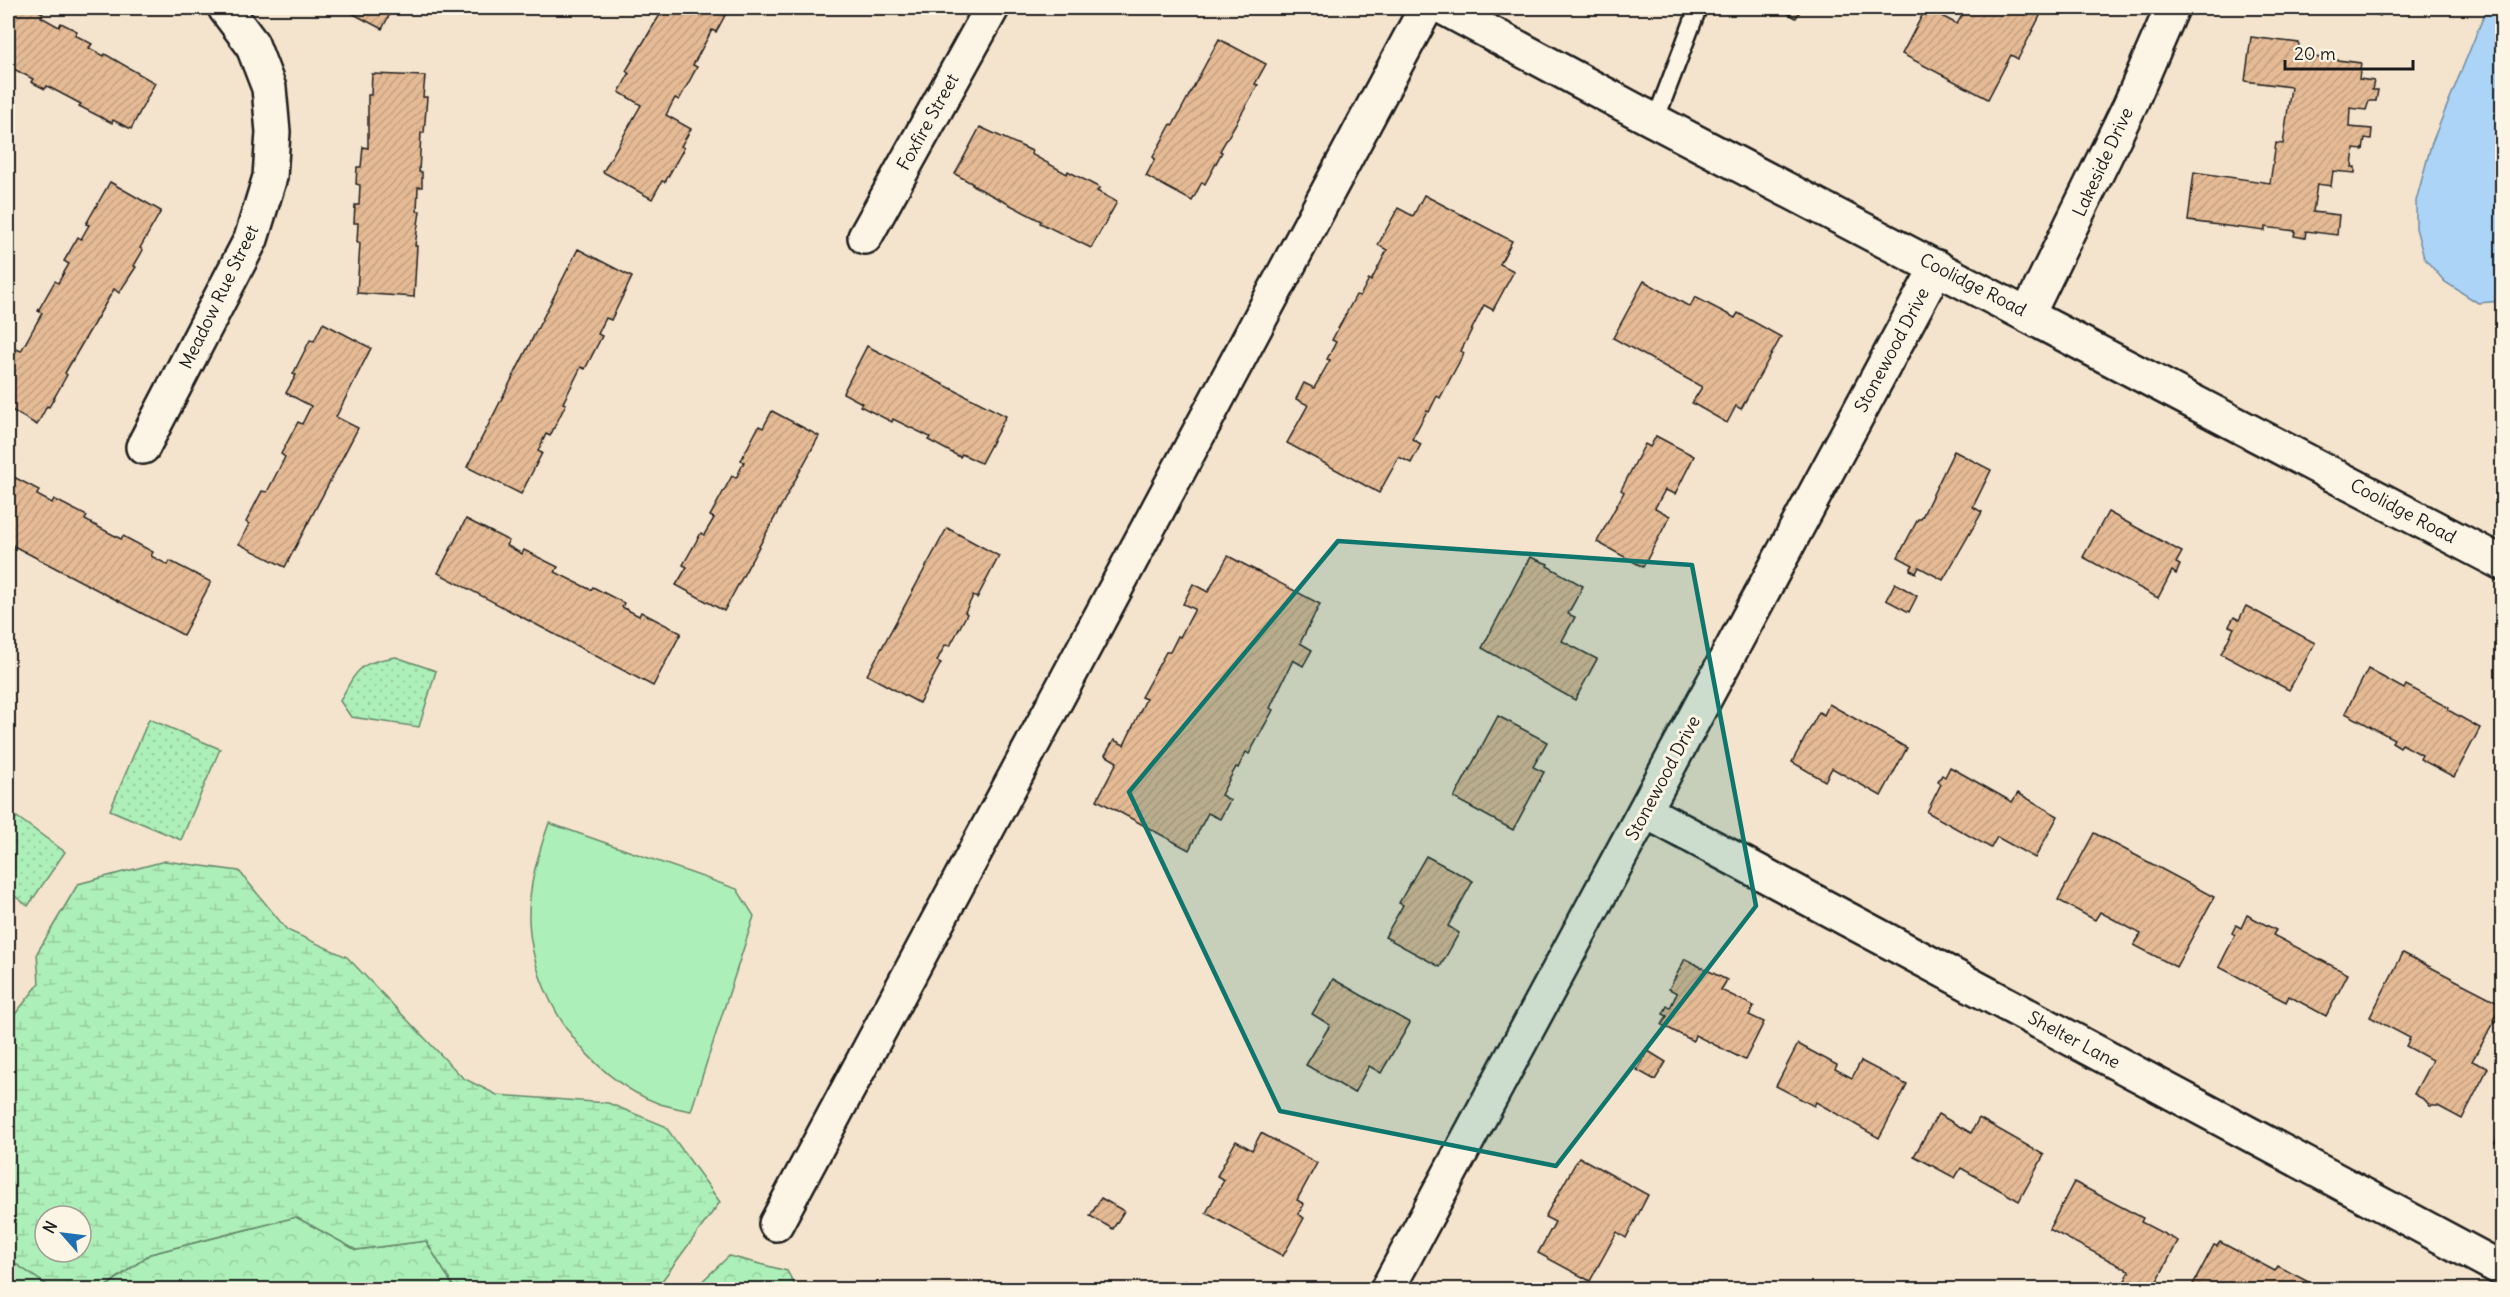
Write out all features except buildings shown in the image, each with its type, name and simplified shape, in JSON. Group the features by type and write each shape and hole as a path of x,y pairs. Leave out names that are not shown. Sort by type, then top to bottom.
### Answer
{"street":[{"name":"Meadow Rue Street","path":"143,447 251,239 270,177 273,132 269,88 252,44 225,8"},
{"name":"Foxfire Street","path":"865,237 992,8"},
{"path":"776,1224 1426,8"},
{"name":"Coolidge Road","path":"1444,8 1655,121 2502,563"},
{"name":"Lakeside Drive","path":"2028,314 2130,105 2172,8"},
{"name":"Stonewood Drive","path":"1387,1290 1937,267"},
{"name":"Shelter Lane","path":"1645,811 2502,1269"}],"lane":[{"path":"1655,121 1698,8"}],"highlighted area":[{"path":"1338,541 1692,565 1756,906 1556,1166 1280,1111 1129,792"}],"green space":[{"path":"396,657 436,671 419,727 351,717 340,701 355,674 374,661"},
{"path":"149,719 220,749 181,840 110,810"},
{"path":"17,817 65,852 28,906 8,891 8,830"},
{"path":"549,823 737,889 754,916 691,1111 660,1104 634,1092 610,1075 588,1055 569,1031 553,1005 541,978 533,950 529,921 534,871"},
{"path":"165,861 239,871 287,930 347,957 463,1078 497,1095 608,1103 665,1126 720,1202 656,1289 455,1289 426,1241 356,1250 296,1217 150,1254 102,1289 53,1289 16,1264 8,1253 8,1023 39,984 37,953 78,884"},
{"path":"296,1217 356,1250 426,1241 455,1289 102,1290 150,1254"},
{"path":"729,1256 787,1271 797,1289 694,1289"},
{"path":"16,1264 53,1289 8,1290 8,1276"}],"water":[{"path":"2487,8 2502,8 2502,301 2478,303 2445,282 2424,258 2416,228 2416,201 2431,145"}]}
